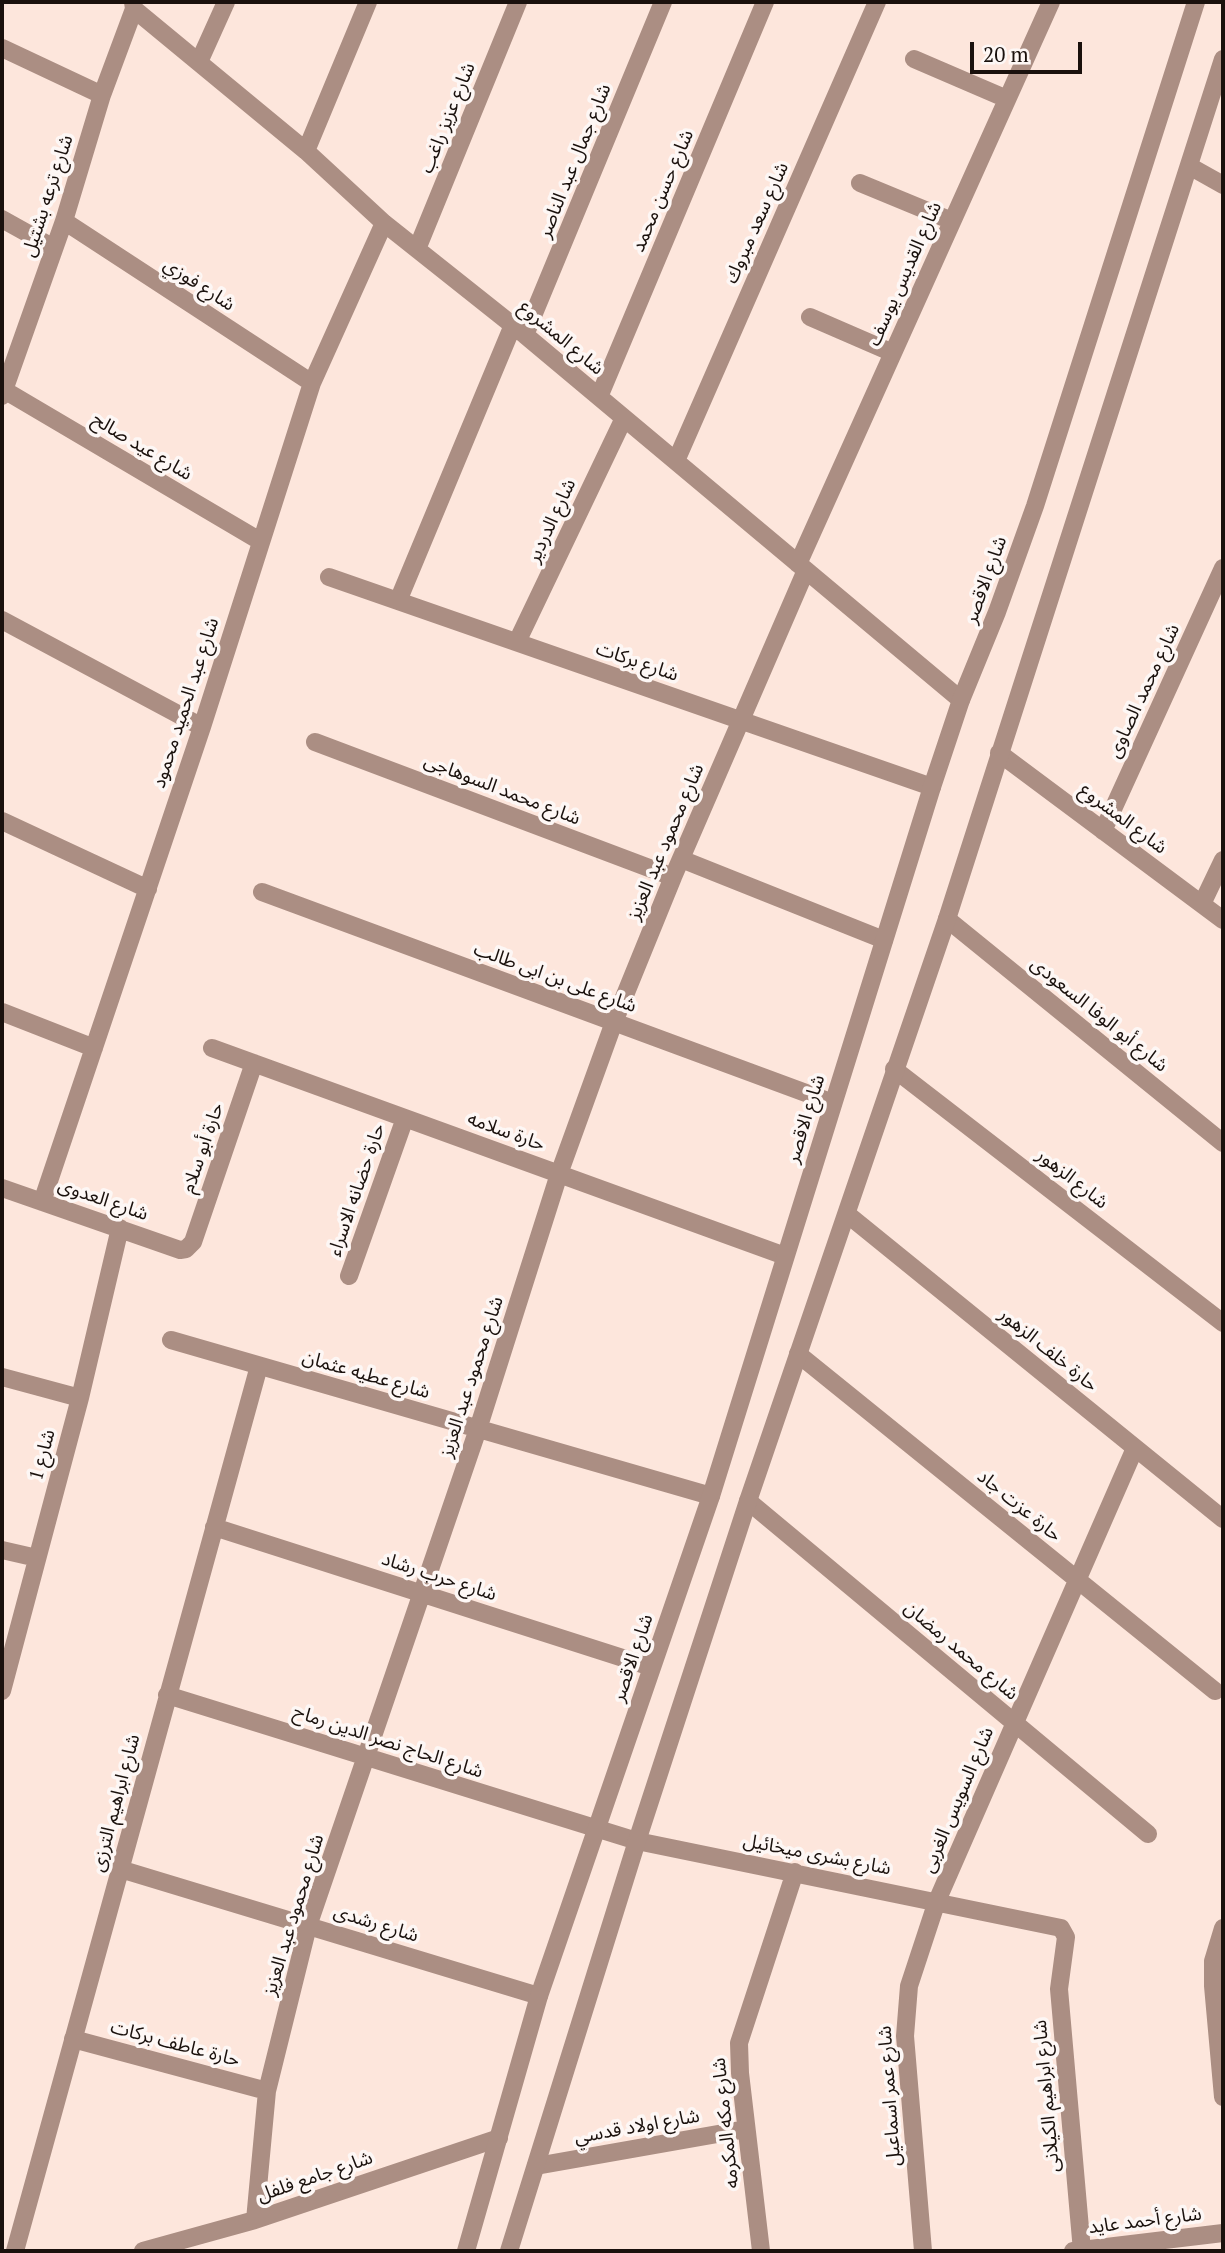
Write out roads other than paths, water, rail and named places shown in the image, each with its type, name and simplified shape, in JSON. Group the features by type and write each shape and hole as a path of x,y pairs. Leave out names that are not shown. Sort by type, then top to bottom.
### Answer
{"street":[{"path":"199,62 226,2"},
{"path":"306,151 368,2"},
{"name":"شارع عزيز راغب","path":"417,249 518,2"},
{"name":"شارع جمال عبد الناصر","path":"398,601 663,2"},
{"name":"شارع حسن محمد","path":"599,397 765,2"},
{"name":"شارع سعد مبروك","path":"676,461 877,2"},
{"name":"شارع القديس يوسف","path":"802,567 951,221 1051,2"},
{"name":"شارع الاقصر","path":"466,2251 539,1996 711,1496 932,787 961,700 997,612 1035,506 1196,2"},
{"name":"شارع المشروع","path":"133,5 306,151 384,223 519,330 961,700"},
{"name":"شارع ترعه بشتيل","path":"3,393 6,369 64,221 133,5"},
{"path":"2,48 103,95"},
{"path":"914,59 1007,99"},
{"path":"509,2251 637,1841 797,1354 947,919 1223,61"},
{"path":"1191,167 1223,185"},
{"path":"860,183 951,221"},
{"path":"2,219 54,248"},
{"name":"شارع فوزي","path":"64,221 312,383"},
{"name":"شارع عبد الحميد محمود","path":"42,1202 202,727 312,383 384,223"},
{"path":"810,317 893,353"},
{"name":"شارع عيد صالح","path":"3,393 260,541"},
{"name":"شارع الدردير","path":"517,642 624,418"},
{"name":"شارع محمود عبد العزيز","path":"255,2220 267,2091 308,1926 478,1429 559,1174 614,1022 802,567"},
{"name":"شارع محمد الصاوى","path":"1103,831 1223,568"},
{"name":"شارع بركات","path":"329,577 932,787"},
{"path":"2,620 202,727"},
{"name":"شارع محمد السوهاجى","path":"316,742 673,877"},
{"name":"شارع المشروع","path":"999,752 1223,920"},
{"path":"2,821 148,889"},
{"path":"681,859 884,940"},
{"path":"1202,904 1223,860"},
{"name":"شارع على بن ابى طالب","path":"262,892 833,1103"},
{"name":"شارع أبو الوفا السعودى","path":"947,919 1223,1143"},
{"path":"2,1012 94,1048"},
{"name":"حارة سلامه","path":"212,1048 785,1256"},
{"name":"حارة أبو سلام","path":"190,1247 254,1063"},
{"name":"شارع الزهور","path":"894,1069 1223,1323"},
{"name":"حارة حضانه الاسراء","path":"349,1276 405,1118"},
{"name":"شارع العدوى","path":"2,1188 180,1250 190,1247"},
{"name":"حارة خلف الزهور","path":"847,1214 1223,1519"},
{"name":"شارع 1","path":"2,1691 80,1398 120,1228"},
{"name":"شارع عطيه عثمان","path":"171,1340 711,1496"},
{"name":"حارة عزت جاد","path":"797,1354 1215,1691"},
{"name":"شارع ابراهيم الترزى","path":"15,2251 259,1366"},
{"path":"2,1377 80,1398"},
{"name":"شارع السويس الغربى","path":"937,1900 1135,1448"},
{"name":"شارع محمد رمضان","path":"748,1501 1148,1834"},
{"name":"شارع حرب رشاد","path":"214,1527 652,1667"},
{"path":"2,1550 37,1558"},
{"name":"شارع الحاج نصر الدين رماح","path":"167,1695 596,1830"},
{"name":"شارع بشرى ميخائيل","path":"596,1830 637,1841 937,1900 1061,1928 1066,1937"},
{"name":"شارع رشدى","path":"120,1868 539,1996"},
{"name":"شارع مكه المكرمه","path":"761,2251 739,2059 741,2029 795,1872"},
{"name":"شارع عمر اسماعيل","path":"923,2251 906,2011 909,1986 937,1900"},
{"path":"1223,1928 1213,1961 1213,1986 1223,2097"},
{"name":"شارع ابراهيم الكيلانى","path":"1066,1937 1059,1989 1079,2251"},
{"name":"حارة عاطف بركات","path":"73,2039 267,2091"},
{"name":"شارع اولاد قدسي","path":"536,2166 746,2129"},
{"name":"شارع جامع فلفل","path":"143,2251 182,2246 499,2138"},
{"name":"شارع أحمد عايد","path":"1079,2251 1223,2233"}]}
